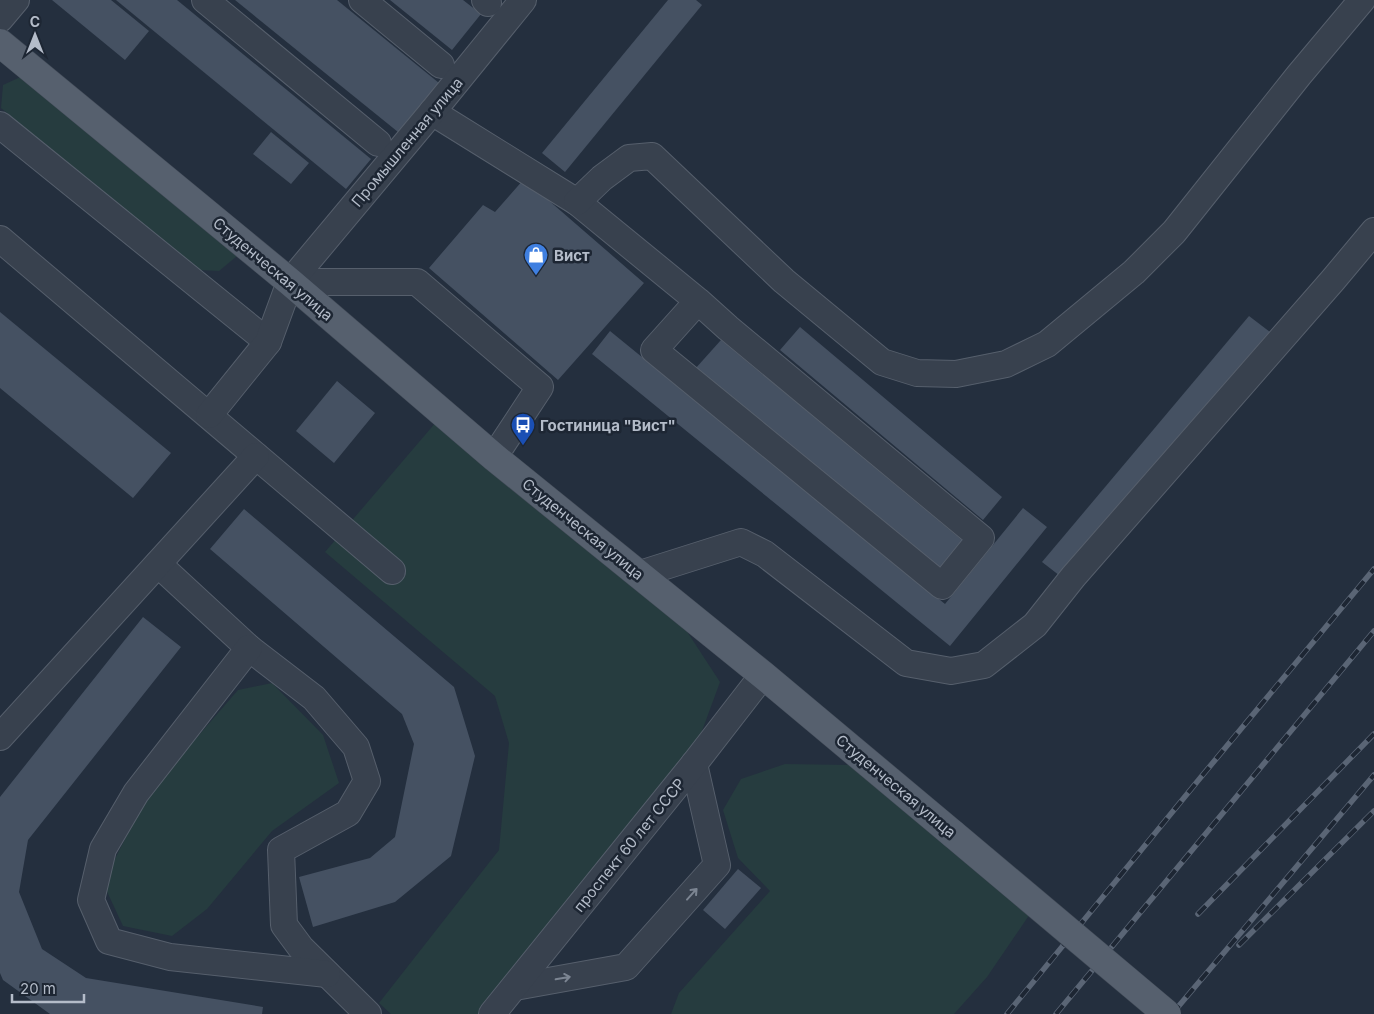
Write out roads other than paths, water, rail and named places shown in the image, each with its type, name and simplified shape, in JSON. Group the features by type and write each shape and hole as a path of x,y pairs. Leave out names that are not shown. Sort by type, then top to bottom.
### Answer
{"main road":[{"name":"Студенческая улица","path":"0,43 290,282 494,457 763,675 1167,1014"}],"street":[{"path":"0,19 16,0"},
{"path":"205,0 378,143"},
{"path":"362,0 441,65"},
{"name":"Промышленная улица","path":"209,415 268,342 290,282 523,0"},
{"path":"577,202 602,178 629,158 652,156 784,281 882,362 917,373 956,374 1006,364 1047,344 1134,272 1174,232 1299,75 1362,0"},
{"path":"432,112 577,202 698,301 981,538 942,586 654,350 698,301"},
{"path":"0,125 268,342"},
{"path":"640,574 741,542 765,554 906,663 951,672 984,665 1035,625 1073,577 1374,231"},
{"path":"0,239 392,571"},
{"path":"290,282 417,282 540,387 494,457"},
{"path":"0,737 256,456"},
{"path":"158,564 249,648 314,698 356,747 367,780 348,813 281,850 284,925 301,948 368,1014"},
{"path":"249,648 136,793 103,849 91,900 110,941 170,958 327,974"},
{"name":"проспект 60 лет СССР","path":"492,1014 694,764 763,675"},
{"path":"515,987 626,967 717,865 694,764"}],"railway":[{"path":"1007,1014 1374,569"},
{"path":"1056,1014 1374,631"},
{"path":"1198,914 1374,734"},
{"path":"1172,1014 1374,775"},
{"path":"1239,945 1374,811"}],"place":[{"name":"Вист","path":"536,276"},
{"name":"Гостиница \"Вист\"","path":"523,446"}]}
